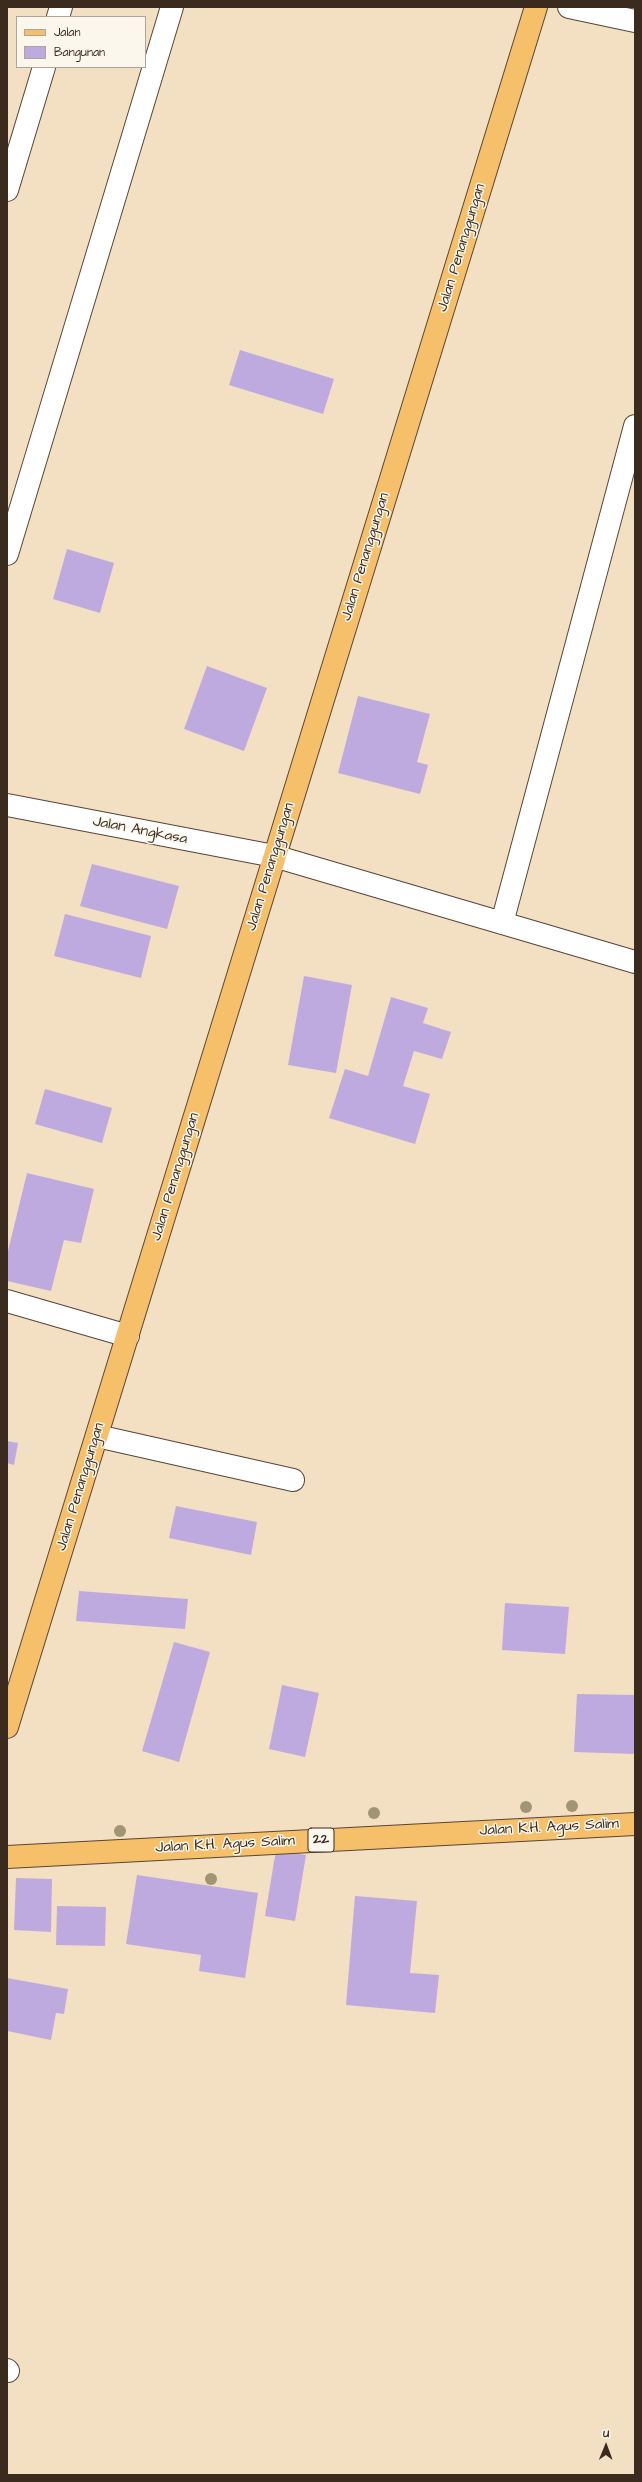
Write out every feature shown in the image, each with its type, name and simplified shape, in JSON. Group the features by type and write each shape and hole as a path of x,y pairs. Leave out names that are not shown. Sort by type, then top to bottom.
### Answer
{"main road":[{"name":"Jalan Penanggungan","path":"7,1727 536,7"},
{"name":"Jalan K.H. Agus Salim","path":"7,1857 635,1824"}],"street":[{"path":"7,554 172,7"},
{"path":"569,7 635,21"},
{"path":"7,190 44,68"},
{"path":"502,923 635,426"},
{"name":"Jalan Angkasa","path":"7,805 274,856 635,962"},
{"path":"7,1301 128,1336"},
{"path":"97,1436 293,1480"}],"building":[{"path":"240,350 334,379 323,414 229,385"},
{"path":"67,549 114,563 100,613 53,599"},
{"path":"207,666 267,688 244,751 184,729"},
{"path":"358,696 430,714 417,762 428,765 420,794 338,773"},
{"path":"92,864 179,886 167,929 80,906"},
{"path":"65,914 151,936 141,978 54,956"},
{"path":"304,976 352,985 336,1073 288,1065"},
{"path":"391,997 428,1008 423,1023 451,1032 442,1059 414,1051 403,1086 430,1094 415,1144 329,1118 345,1069 368,1076"},
{"path":"45,1089 112,1108 102,1143 35,1124"},
{"path":"27,1173 94,1189 81,1243 64,1240 51,1291 7,1281 7,1255"},
{"path":"7,1441 18,1443 14,1465 7,1463"},
{"path":"176,1506 257,1522 251,1555 169,1538"},
{"path":"79,1591 188,1599 185,1629 76,1621"},
{"path":"505,1603 569,1607 565,1654 502,1650"},
{"path":"174,1642 210,1652 179,1762 142,1751"},
{"path":"282,1685 319,1693 305,1757 269,1749"},
{"path":"577,1694 635,1695 635,1754 574,1752"},
{"path":"276,1850 306,1855 295,1921 265,1916"},
{"path":"137,1875 258,1893 245,1978 199,1971 201,1955 126,1944"},
{"path":"16,1878 52,1879 51,1932 14,1930"},
{"path":"355,1896 417,1901 410,1973 439,1975 435,2013 346,2005"},
{"path":"57,1906 106,1907 105,1946 56,1945"},
{"path":"7,1978 68,1989 64,2014 56,2013 51,2040 7,2031"}]}
